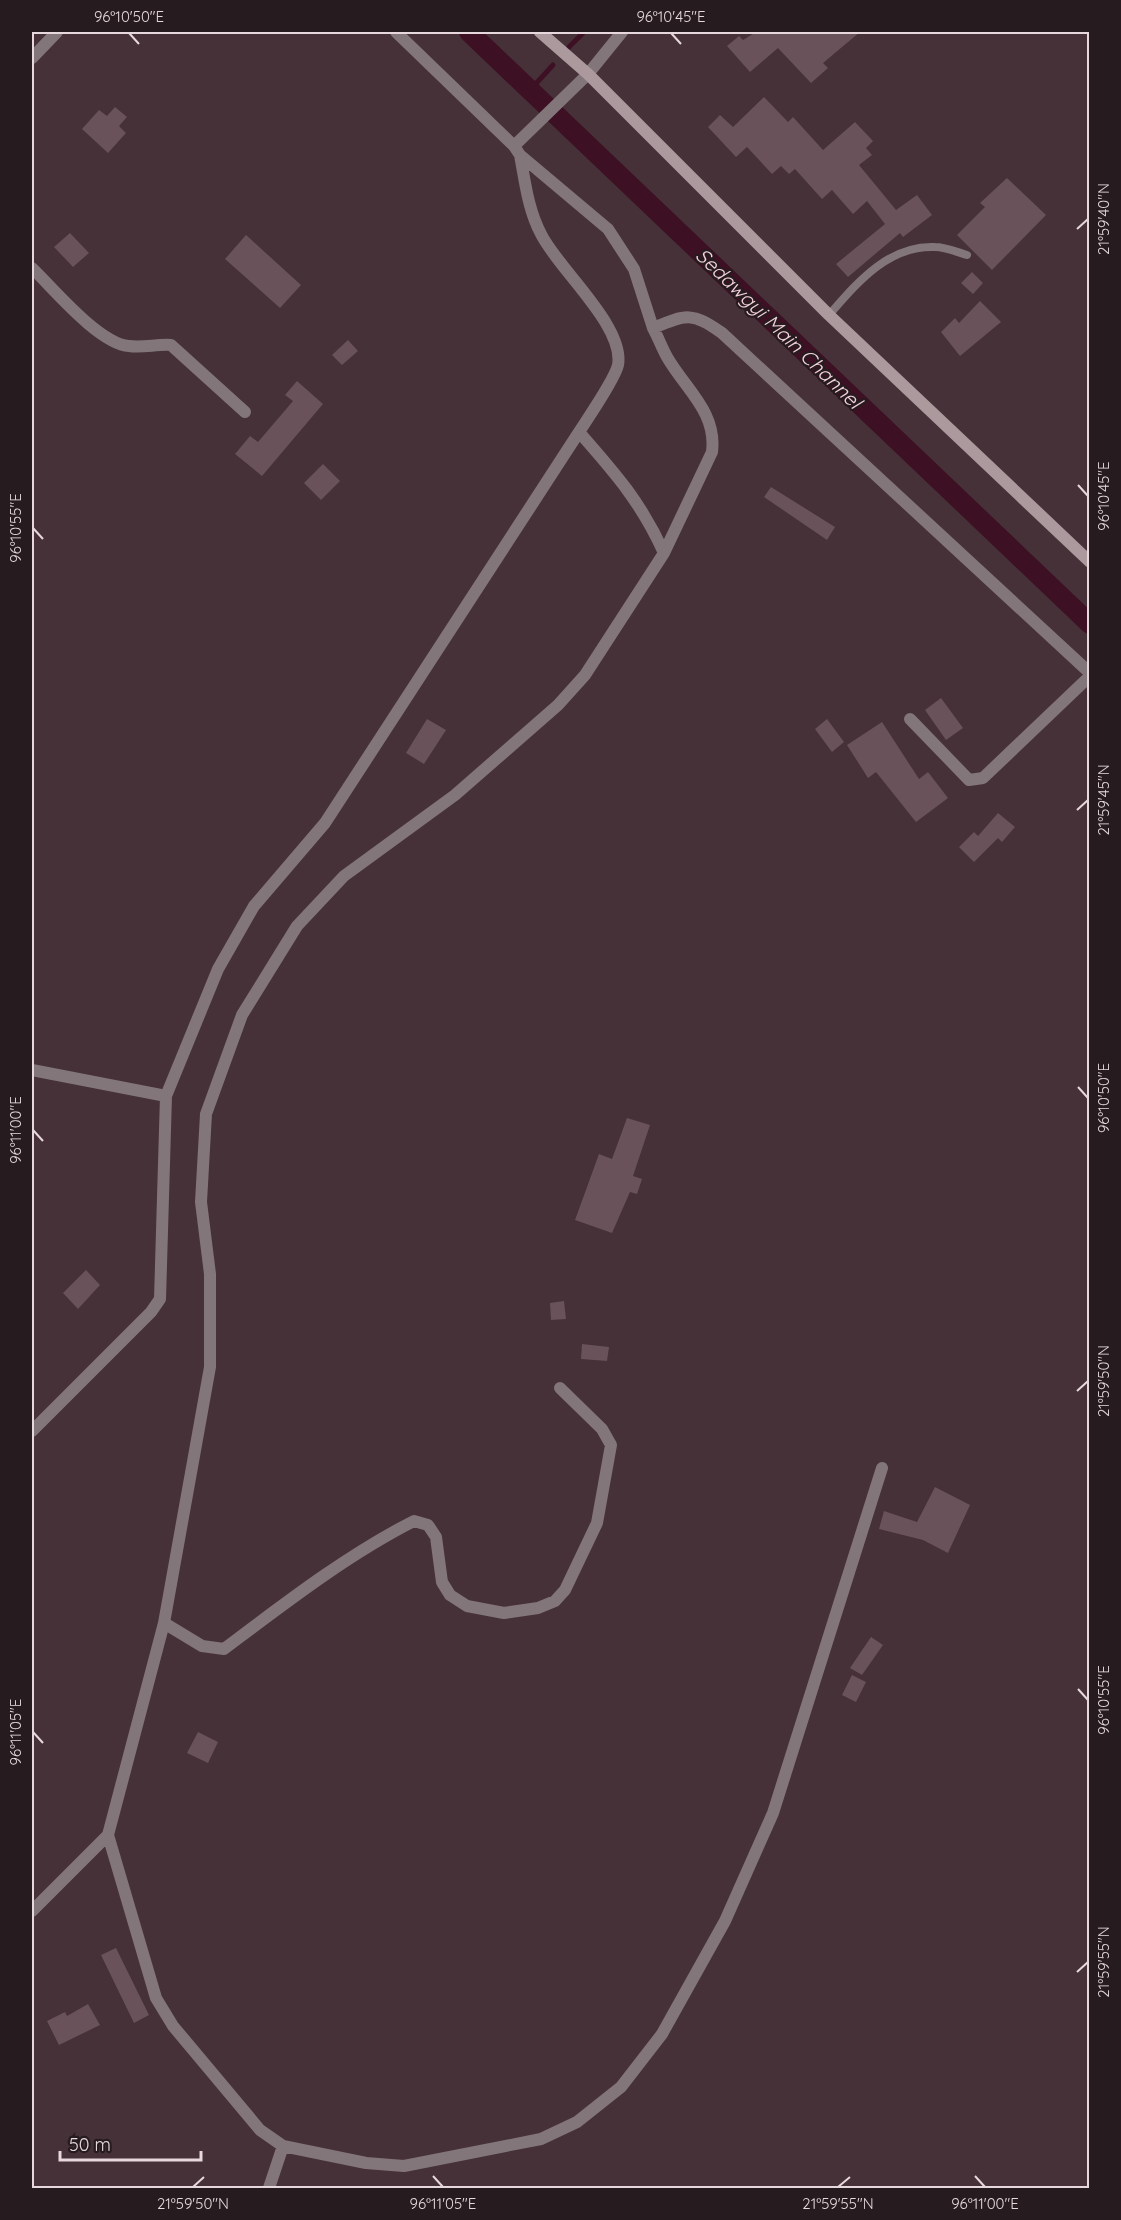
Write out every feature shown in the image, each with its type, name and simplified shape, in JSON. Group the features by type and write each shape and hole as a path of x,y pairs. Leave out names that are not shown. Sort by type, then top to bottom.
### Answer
{"street":[{"path":"32,58 57,32"},
{"path":"32,1911 108,1835 164,1623 210,1367 210,1274 201,1203 206,1114 242,1015 297,926 344,876 455,795 558,705 585,675 664,553 712,452 714,438 706,412 668,358 653,328 634,269 608,229 517,150 396,32"},
{"path":"32,1431 151,1312 160,1299 166,1096 218,969 254,906 326,823 579,432 618,366 617,344 540,234 528,198 517,150 529,131 588,74 622,32"},
{"path":"544,33 588,74 829,315 1089,562"},
{"path":"32,268 99,332 114,342 128,346 171,345 245,412"},
{"path":"653,328 682,316 703,320 722,333 1089,675 983,778 976,780 969,780 910,719"},
{"path":"579,432 628,488 648,518 664,553"},
{"path":"32,1070 166,1096"},
{"path":"164,1623 202,1647 224,1649 283,1605 393,1532 414,1521 428,1525 436,1537 442,1582 450,1595 467,1606 504,1613 538,1608 555,1601 565,1590 597,1523 611,1445 603,1429 560,1388"},
{"path":"108,1835 156,1998 173,2026 260,2130 283,2146 366,2163 404,2166 541,2139 577,2122 621,2086 662,2034 725,1921 773,1813 882,1468"},
{"path":"268,2188 283,2146"}],"lane":[{"path":"829,315 861,278 880,262 910,250 936,246 967,255"}],"building":[{"path":"756,32 860,32 823,63 828,68 811,83 778,48 750,72 727,46 739,36 743,40"},
{"path":"764,97 788,122 793,117 823,150 855,122 873,141 866,148 872,155 859,165 896,210 917,195 932,215 903,237 900,233 848,277 836,264 885,224 867,201 853,214 832,190 822,199 795,169 789,174 781,166 772,174 747,147 736,157 708,127 720,115 733,127"},
{"path":"115,107 127,117 119,126 126,133 108,153 82,129 99,110 107,116"},
{"path":"1007,178 1046,215 992,270 957,235 985,207 980,203"},
{"path":"70,233 89,253 73,267 54,247"},
{"path":"246,235 301,285 280,308 225,259"},
{"path":"972,272 983,283 973,294 961,283"},
{"path":"980,301 1001,322 960,356 941,332 955,318 959,323"},
{"path":"348,340 358,351 342,365 332,355"},
{"path":"297,381 323,404 262,476 235,454 250,436 258,442 293,401 285,395"},
{"path":"323,464 340,481 321,500 304,483"},
{"path":"771,487 835,527 827,540 764,497"},
{"path":"941,698 963,728 946,740 925,710"},
{"path":"427,719 446,730 424,764 406,753"},
{"path":"827,719 844,742 832,752 815,729"},
{"path":"882,722 919,779 928,772 948,798 916,822 876,772 868,778 847,745"},
{"path":"998,813 1015,827 1002,842 998,838 974,862 959,847 974,832 978,836"},
{"path":"627,1118 650,1125 633,1176 642,1179 637,1194 630,1192 612,1233 575,1220 599,1154 612,1159"},
{"path":"86,1270 100,1285 78,1309 63,1293"},
{"path":"564,1301 566,1319 551,1320 550,1303"},
{"path":"582,1344 609,1347 607,1361 581,1359"},
{"path":"935,1487 970,1505 948,1553 923,1540 879,1529 884,1511 917,1522"},
{"path":"871,1637 883,1645 862,1675 850,1668"},
{"path":"852,1675 866,1682 856,1702 842,1695"},
{"path":"198,1732 218,1742 208,1763 187,1753"},
{"path":"116,1948 149,2015 134,2023 101,1955"},
{"path":"88,2004 100,2025 59,2045 47,2021 65,2012 67,2016"}],"waterway":[{"name":"Sedawgyi Main Channel","path":"469,32 1090,624"},
{"path":"569,47 584,32"},
{"path":"531,89 553,65"}]}
